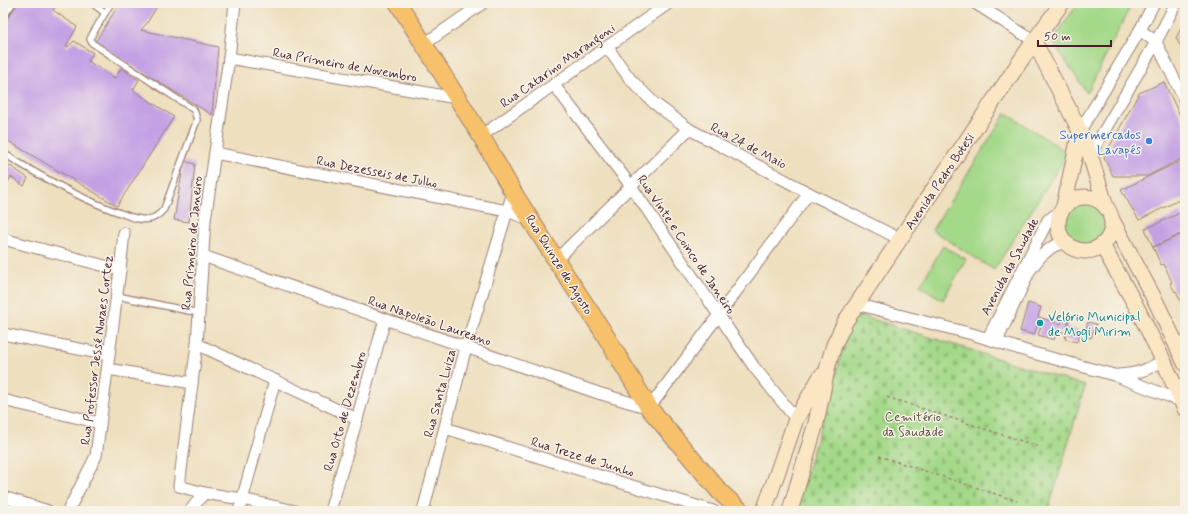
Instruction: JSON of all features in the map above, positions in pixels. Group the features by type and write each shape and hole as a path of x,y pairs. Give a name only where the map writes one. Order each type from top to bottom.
{"main road":[{"name":"Rua Quinze de Agosto","path":"398,3 481,136 513,192 602,330 649,408 720,492 741,511"},
{"name":"Avenida Pedro Botesi","path":"790,511 816,423 828,365 834,345 845,322 1034,41 1062,3"},
{"path":"1034,41 1080,131 1090,155 1109,212 1112,225 1111,233 1102,245 1095,250 1087,251 1070,247 1064,242 1059,234 1058,226 1058,217 1062,208 1080,131"},
{"path":"1062,208 1072,200 1080,197 1090,197 1099,200 1109,212 1156,302 1185,363"},
{"path":"1102,245 1135,304 1163,360 1183,405"},
{"name":"Avenida Pedro Botesi","path":"764,511 796,419 828,365"}],"street":[{"name":"Rua Primeiro de Janeiro","path":"204,493 179,486 197,344 205,220 236,3"},
{"path":"423,45 483,3"},
{"name":"Rua Catarino Marangoni","path":"481,136 669,3"},
{"path":"975,3 1034,41"},
{"path":"1080,131 1140,30 1154,3"},
{"path":"1090,155 1156,42 1176,3"},
{"path":"1140,30 1156,42 1185,101"},
{"name":"Rua 24 de Maio","path":"607,47 630,79 654,103 689,129 809,193 900,239"},
{"name":"Rua Primeiro de Novembro","path":"229,58 456,98"},
{"name":"Rua Vinte e Coinco de Janeiro","path":"554,85 631,186 754,367 796,419"},
{"path":"556,260 689,129"},
{"name":"Rua Dezesseis de Julho","path":"215,153 507,211 532,221"},
{"name":"Rua Santa Luiza","path":"425,510 466,347 513,192"},
{"path":"649,408 809,193"},
{"name":"Avenida da Saudade","path":"992,340 1048,220 1062,208"},
{"name":"Rua Professor Jessé Novaes Cortez","path":"68,511 96,456 124,234"},
{"path":"3,239 120,270"},
{"name":"Avenida da Saudade","path":"992,340 1030,270 1041,256 1052,247 1064,242"},
{"name":"Rua Napoleão Laureano","path":"203,256 598,393 649,408"},
{"path":"856,304 992,340 1114,375 1183,405"},
{"name":"Rua Oito de Dezembro","path":"330,511 385,319"},
{"path":"3,334 109,355"},
{"path":"197,344 357,419"},
{"path":"1114,375 1142,372 1163,360"},
{"path":"108,369 192,383"},
{"path":"239,511 275,380"},
{"path":"3,400 100,423"},
{"name":"Rua Treze de Junho","path":"445,428 709,509"},
{"path":"709,509 720,492"},
{"path":"190,511 204,493 242,499 295,511"},
{"path":"3,497 48,511"}],"lane":[{"path":"3,17 13,3"},
{"path":"92,3 105,13"},
{"path":"3,153 41,177 100,206 140,220 150,220 158,216 164,209 197,120 194,110 92,43 90,39 111,3"},
{"path":"117,296 199,313"}],"path":[{"path":"887,397 1040,447"},
{"path":"879,456 1017,501"}],"green space":[{"path":"1078,3 1132,3 1087,93 1052,41"},
{"path":"1006,113 1068,153 994,270 932,230"},
{"path":"1080,201 1088,201 1100,207 1106,219 1106,227 1100,239 1088,245 1080,245 1068,239 1062,227 1062,219 1068,207"},
{"path":"943,246 966,259 943,300 920,286"},
{"name":"Cemitério da Saudade","path":"859,315 1085,386 1048,511 795,511 837,371 848,328"}],"building":[{"path":"18,3 57,3 53,10 77,27 66,46 68,47 74,41 93,53 88,61 115,78 121,68 139,80 133,90 174,117 117,206 3,138 3,25"},
{"path":"120,3 159,3 141,30 218,47 212,115 95,42"},
{"path":"1185,20 1185,45 1181,47 1176,38"},
{"path":"1185,50 1185,56 1183,57 1182,52"},
{"name":"Supermercados Lavapés","path":"1164,82 1185,126 1185,157 1147,176 1113,176 1104,157 1139,93"},
{"path":"1185,159 1185,197 1139,220 1121,190"},
{"path":"184,161 195,164 189,222 174,220"},
{"path":"9,165 28,178 24,186 11,177 8,182 3,179 3,174"},
{"path":"1180,213 1185,224 1185,232 1153,247 1145,229"},
{"path":"1185,233 1185,310 1176,291 1175,292 1170,283 1172,282 1164,264 1161,265 1153,247"},
{"name":"Velório Municipal de Mogi Mirim","path":"1028,303 1041,307 1038,317 1061,324 1064,314 1070,316 1067,327 1085,333 1088,322 1096,324 1091,338 1080,334 1077,342 1065,339 1066,333 1057,330 1054,340 1038,335 1041,327 1037,326 1034,335 1020,331"}],"place":[{"name":"Supermercados Lavapés","path":"1149,141"},
{"name":"Velório Municipal de Mogi Mirim","path":"1040,323"}]}
